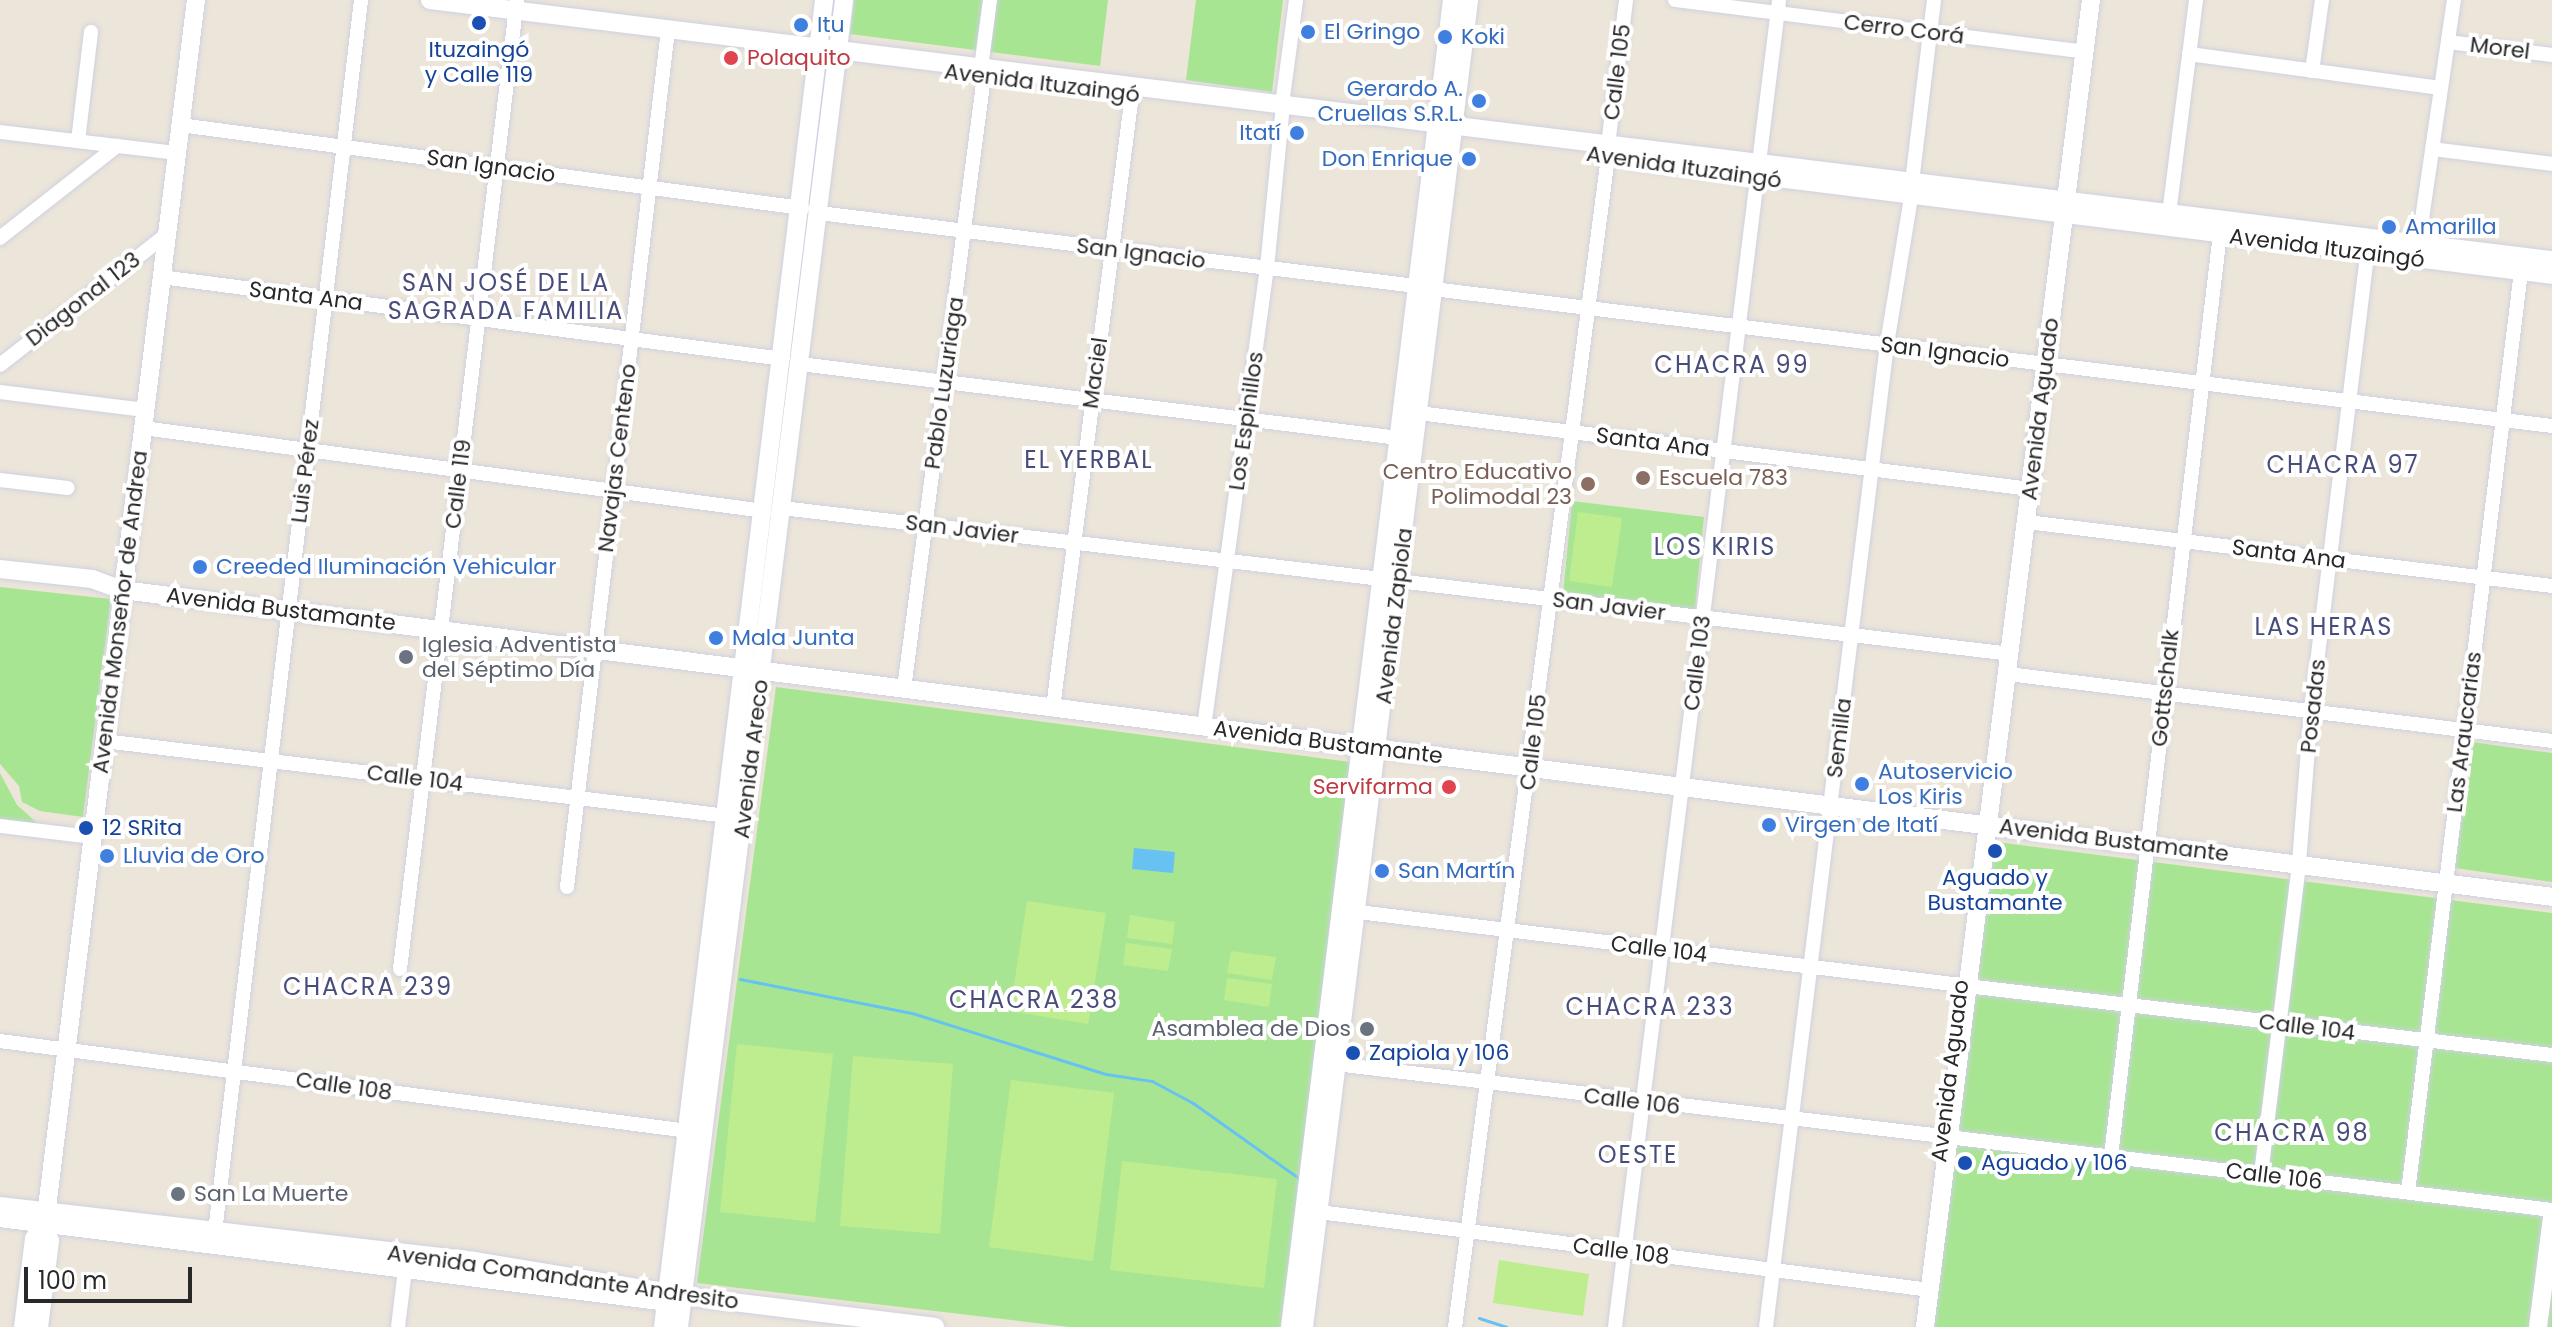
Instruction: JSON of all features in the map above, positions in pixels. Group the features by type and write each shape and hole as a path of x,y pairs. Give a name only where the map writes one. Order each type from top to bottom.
{"main road":[{"name":"Avenida Monseñor de Andrea","path":"39,1327 50,1241 46,1218 104,741 114,589 144,419 196,0"},
{"name":"Avenida Ituzaingó","path":"430,0 516,5 668,30 982,72 2417,252 2552,260"},
{"name":"Avenida Areco","path":"810,210 824,0"},
{"name":"Avenida Areco","path":"663,1327 674,1298 810,210 838,53 844,0"},
{"name":"Avenida Zapiola","path":"1389,580 1398,438 1425,288 1444,130 1452,0"},
{"name":"Avenida Zapiola","path":"1444,130 1469,0"},
{"name":"Avenida Aguado","path":"1918,1327 1985,822 2011,654 2091,0"},
{"name":"Avenida Ituzaingó","path":"2065,208 2169,214 2221,227"},
{"name":"Avenida Ituzaingó","path":"2417,252 2552,275"},
{"name":"Avenida Zapiola","path":"1304,1327 1317,1173 1389,580 1418,413 1425,288"},
{"name":"Avenida Bustamante","path":"0,569 92,579 114,589"},
{"name":"Avenida Bustamante","path":"0,581 90,591 114,589 754,667 904,689 1985,822 2552,897"},
{"name":"Avenida Areco","path":"679,1327 674,1298 688,1131 727,816 754,667"},
{"name":"Avenida Zapiola","path":"1331,1063 1358,912 1369,747"},
{"name":"Avenida Aguado","path":"1925,1327 1945,1136"},
{"name":"Avenida Zapiola","path":"1290,1327 1315,1200"},
{"name":"Avenida Comandante Andresito","path":"0,1206 46,1218 405,1270 935,1327"},
{"name":"Avenida Comandante Andresito","path":"0,1218 46,1218 215,1232 475,1261 674,1298 864,1327"},
{"name":"Avenida Monseñor de Andrea","path":"23,1327 34,1239 46,1218"},
{"path":"2538,1327 2552,1218"}],"street":[{"name":"Luis Pérez","path":"233,1071 361,0"},
{"name":"Pablo Luzuriaga","path":"904,689 965,231 990,0"},
{"name":"Los Espinillos","path":"1204,727 1267,268 1296,0"},
{"name":"Calle 105","path":"1455,1327 1552,600 1626,0"},
{"name":"Cerro Corá","path":"1675,0 1778,6 1930,32 2085,52"},
{"name":"Semilla","path":"1766,1327 1887,344 1911,189 1934,0"},
{"path":"2169,214 2196,0"},
{"path":"2312,71 2322,0"},
{"path":"2417,252 2454,0"},
{"name":"Calle 119","path":"400,969 516,5"},
{"name":"Calle 103","path":"1615,1327 1778,6"},
{"name":"Navajas Centeno","path":"567,887 668,30"},
{"path":"78,141 91,32"},
{"name":"Morel","path":"2448,42 2552,55"},
{"path":"2189,54 2441,88"},
{"name":"Maciel","path":"1053,708 1132,91"},
{"name":"San Ignacio","path":"180,125 965,231 2552,426"},
{"path":"0,132 177,153"},
{"path":"0,238 117,146"},
{"path":"2432,149 2552,164"},
{"name":"Gottschalk","path":"2111,1156 2150,845 2163,693 2221,227"},
{"name":"Diagonal 123","path":"0,365 167,234"},
{"name":"Posadas","path":"2261,1174 2299,863 2311,712 2369,246"},
{"name":"Las Araucarias","path":"2408,1192 2521,272"},
{"name":"Santa Ana","path":"161,277 944,382 1398,438"},
{"name":"San Javier","path":"0,392 307,450 614,491 1072,542 2011,654"},
{"name":"Santa Ana","path":"1418,413 2031,489"},
{"path":"0,480 68,488"},
{"name":"Santa Ana","path":"2027,522 2552,586"},
{"path":"2008,674 2552,741"},
{"name":"Calle 104","path":"104,741 727,816"},
{"path":"0,826 92,837"},
{"name":"Calle 104","path":"1358,912 2552,1055"},
{"name":"Calle 108","path":"0,1041 688,1131"},
{"name":"Calle 106","path":"1331,1063 1791,1121 1945,1136 2552,1210"},
{"path":"215,1232 233,1071"},
{"name":"Calle 108","path":"1315,1200 1469,1231 1923,1289"},
{"path":"398,1327 405,1270"}],"green space":[{"path":"854,0 1108,0 1100,66 850,34"},
{"path":"1196,0 1283,0 1272,92 1186,80"},
{"path":"1572,501 1704,517 1695,610 1563,594"},
{"path":"1578,512 1622,518 1612,587 1569,581"},
{"path":"0,587 111,599 83,817 40,811 22,802 19,786 0,764"},
{"path":"776,687 1350,762 1284,1327 1070,1327 697,1283"},
{"path":"2472,742 2552,753 2552,882 2455,868"},
{"path":"0,773 17,805 45,830 0,824"},
{"path":"1988,841 2552,913 2552,1327 1928,1327"},
{"path":"1027,901 1106,913 1088,1024 1010,1011"},
{"path":"1130,915 1175,922 1172,944 1127,938"},
{"path":"1126,943 1172,949 1168,971 1123,965"},
{"path":"1231,951 1276,957 1272,980 1227,973"},
{"path":"1227,978 1272,984 1269,1007 1224,1000"},
{"path":"737,1044 833,1054 815,1222 720,1212"},
{"path":"853,1056 953,1064 940,1234 840,1226"},
{"path":"1011,1080 1114,1093 1093,1261 989,1247"},
{"path":"1122,1161 1277,1179 1264,1288 1110,1270"},
{"path":"1499,1260 1589,1274 1583,1316 1493,1303"}],"water":[{"path":"1134,848 1175,852 1173,873 1132,869"}],"waterway":[{"path":"740,979 912,1013 1106,1074 1152,1081 1193,1103 1300,1179"},
{"path":"1479,1318 1507,1327"}],"place":[{"name":"Ituzaingó y Calle 119","path":"479,23"},
{"name":"Itu","path":"801,25"},
{"name":"El Gringo","path":"1308,32"},
{"name":"Koki","path":"1445,37"},
{"name":"Polaquito","path":"731,58"},
{"name":"Gerardo A. Cruellas S.R.L.","path":"1479,101"},
{"name":"Itatí","path":"1297,133"},
{"name":"Don Enrique","path":"1469,159"},
{"name":"Amarilla","path":"2389,227"},
{"name":"Escuela 783","path":"1643,478"},
{"name":"Centro Educativo Polimodal 23","path":"1588,484"},
{"name":"Creeded Iluminación Vehicular","path":"200,567"},
{"name":"Mala Junta","path":"716,638"},
{"name":"Iglesia Adventista del Séptimo Día","path":"406,657"},
{"name":"Autoservicio Los Kiris","path":"1862,784"},
{"name":"Servifarma","path":"1449,787"},
{"name":"Virgen de Itatí","path":"1769,825"},
{"name":"12 SRita","path":"86,828"},
{"name":"Aguado y Bustamante","path":"1995,851"},
{"name":"Lluvia de Oro","path":"107,856"},
{"name":"San Martín","path":"1382,871"},
{"name":"Asamblea de Dios","path":"1367,1029"},
{"name":"Zapiola y 106","path":"1353,1053"},
{"name":"Aguado y 106","path":"1965,1163"},
{"name":"San La Muerte","path":"178,1194"}],"district":[{"name":"SAN JOSÉ DE LA SAGRADA FAMILIA","path":"506,297"},
{"name":"CHACRA 99","path":"1732,365"},
{"name":"EL YERBAL","path":"1089,460"},
{"name":"CHACRA 97","path":"2343,465"},
{"name":"LOS KIRIS","path":"1715,547"},
{"name":"LAS HERAS","path":"2324,627"},
{"name":"CHACRA 239","path":"368,987"},
{"name":"CHACRA 238","path":"1034,1000"},
{"name":"CHACRA 233","path":"1650,1007"},
{"name":"CHACRA 98","path":"2292,1133"},
{"name":"OESTE","path":"1638,1155"}]}
